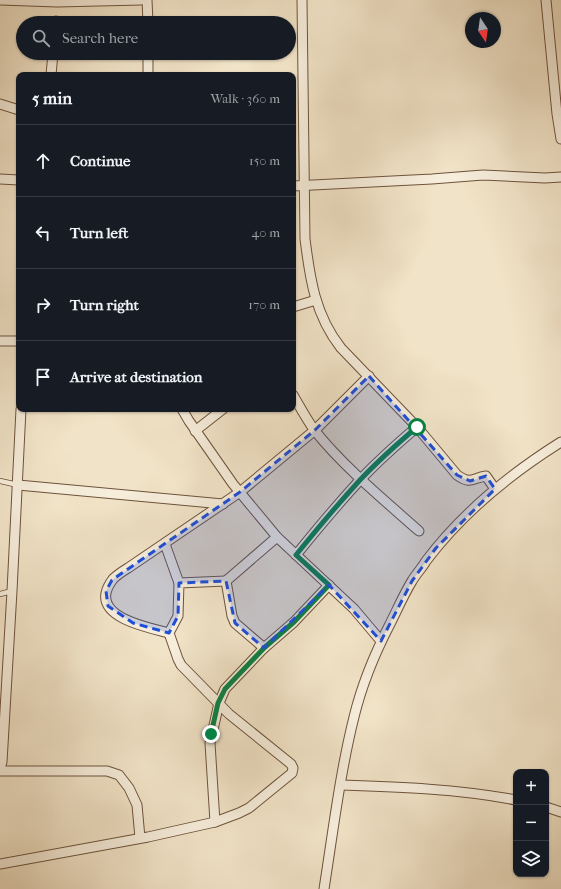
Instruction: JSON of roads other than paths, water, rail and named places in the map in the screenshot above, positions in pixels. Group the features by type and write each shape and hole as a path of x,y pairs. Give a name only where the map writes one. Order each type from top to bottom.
{"street":[{"path":"1,0 141,0"},
{"path":"147,0 148,16"},
{"path":"302,0 305,239 309,270 316,300 324,323 341,348 417,427 457,475 470,482 486,476 495,489"},
{"path":"546,0 557,114 561,138"},
{"path":"51,72 52,60"},
{"path":"148,60 148,72"},
{"path":"0,104 16,109"},
{"path":"296,186 482,175 545,178 561,177"},
{"path":"0,179 16,180"},
{"path":"296,306 316,300"},
{"path":"0,340 16,341"},
{"path":"169,633 133,623 118,615 108,606 106,591 112,580 240,492 315,430 369,376"},
{"path":"296,400 315,430 361,479 419,530"},
{"path":"21,412 12,591 2,762 0,770 107,771 119,775 129,788 137,805 140,838"},
{"path":"184,412 195,431 240,492 276,536 354,609 381,642"},
{"path":"195,431 220,412"},
{"path":"296,555 361,479 387,453 417,427"},
{"path":"324,889 354,716 365,681 381,642 412,580 432,554 461,521 495,489 535,458 561,442"},
{"path":"18,485 223,504"},
{"path":"179,583 226,581 276,536"},
{"path":"0,864 140,838 215,822 249,808 292,773 293,771 291,764 229,714 179,662 169,633 178,616 179,583 165,544"},
{"path":"226,581 232,616 235,623 264,648"},
{"path":"215,822 210,743 218,703 225,689 264,648 294,622 329,585"},
{"path":"341,785 439,790 497,796 513,799"},
{"path":"549,808 561,812"}],"lane":[{"path":"0,481 18,485"},
{"path":"0,594 12,591"}]}
